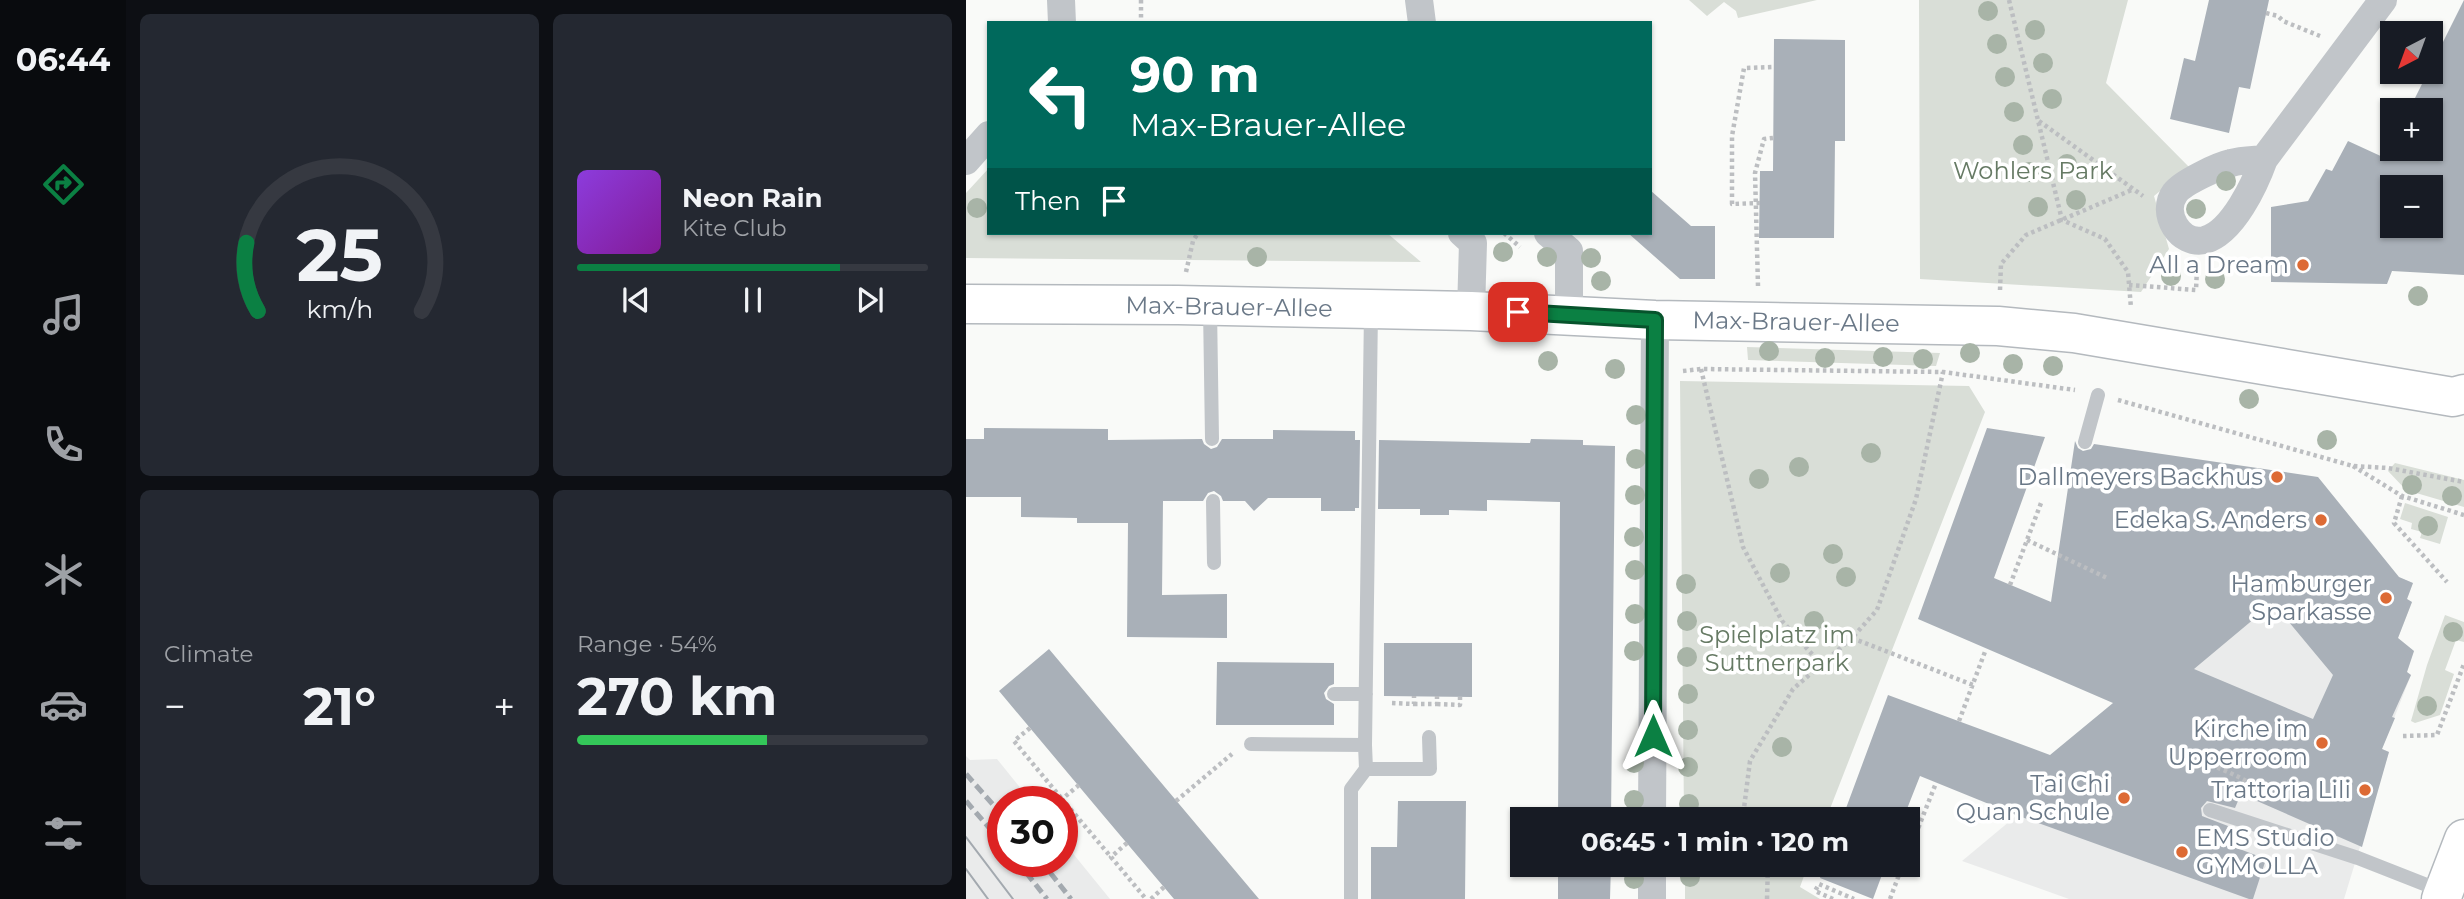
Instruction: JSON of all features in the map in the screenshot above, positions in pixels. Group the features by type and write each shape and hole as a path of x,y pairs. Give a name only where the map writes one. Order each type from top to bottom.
{"main road":[{"name":"Max-Brauer-Allee","path":"966,304 1471,311 1655,320 1998,326 2074,333 2460,399"},
{"path":"2442,895 2464,839"}],"street":[{"path":"1060,0 1062,21"},
{"path":"1419,0 1422,21"},
{"path":"2264,159 2231,163 2181,186 2171,201 2170,216 2179,231 2199,240 2207,239 2222,230 2254,188 2264,159 2382,0"},
{"path":"966,161 987,137"},
{"path":"1464,235 1473,243 1471,311"},
{"path":"1550,235 1569,251 1569,314"},
{"path":"1652,807 1655,320"},
{"path":"1652,877 1652,899"}],"lane":[{"path":"1210,306 1212,439"},
{"path":"1351,899 1351,789 1366,769 1371,309"},
{"path":"2085,442 2098,395"},
{"path":"1213,501 1214,563"},
{"path":"1334,694 1366,694"},
{"path":"1366,769 1430,769 1429,737"},
{"path":"1251,744 1365,745"},
{"path":"2210,810 2358,858 2442,895"}],"path":[{"path":"1141,0 1141,21"},
{"path":"2009,0 2062,220"},
{"path":"2266,13 2278,16 2283,22"},
{"path":"1758,203 1732,204 1732,136 1744,68 1773,67"},
{"path":"2039,121 2170,216"},
{"path":"1759,322 1758,203 1755,173 1765,139 1773,138"},
{"path":"1998,326 2001,264 2026,236 2133,190"},
{"path":"2062,220 2105,239 2128,272 2134,345"},
{"path":"1506,235 1521,248"},
{"path":"2129,285 2196,290 2199,240"},
{"path":"1654,375 1701,369 1943,372 2098,395 2353,466 2388,468 2464,482"},
{"path":"1701,369 1743,547 1782,621 1821,664"},
{"path":"1744,807 1750,761 1793,689 1852,638 1877,610 1911,512 1943,372"},
{"path":"2353,466 2402,496 2464,515"},
{"path":"2402,496 2394,523 2447,582"},
{"path":"2010,585 2040,503"},
{"path":"2027,540 2107,578"},
{"path":"1852,638 1973,685"},
{"path":"1959,721 1986,649"},
{"path":"2403,736 2437,735 2464,664"},
{"path":"1414,696 1414,704"},
{"path":"1437,696 1437,704"},
{"path":"1392,703 1460,705 1460,697"},
{"path":"1030,728 1014,741 1051,786"},
{"path":"1176,801 1238,749 1251,744"},
{"path":"2184,757 2198,760 2261,788 2270,799"},
{"path":"1920,824 1936,783"},
{"path":"1078,818 1148,899 1164,887"},
{"path":"1111,857 1127,843"},
{"path":"1767,899 1768,877"},
{"path":"1889,899 1898,877"},
{"path":"1833,899 1815,891 1818,884 1854,899"}],"shaded area":[{"path":"2361,529 2398,577 2413,583 2407,599 2412,602 2398,638 2414,651 2407,672 2411,675 2382,749 2389,752 2344,899 2069,899 1962,861"},
{"path":"966,756 970,760 997,759 1019,786 987,786 987,877 1078,877 1078,860 1110,899 966,899"}],"green space":[{"path":"1689,0 1817,0 1738,18 1736,11 1724,2 1707,16"},
{"name":"Wohlers Park","path":"1919,0 2128,0 2106,83 2189,167 2154,196 2169,249 2141,292 1920,279"},
{"path":"987,170 987,235 1389,235 1421,262 966,258 966,193"},
{"path":"1747,347 1940,353 1936,366 1748,360"},
{"name":"Spielplatz im Suttnerpark","path":"1680,381 1969,386 1985,412 1831,807 1684,807"},
{"path":"2395,463 2464,480 2464,507 2406,490 2388,471"},
{"path":"2405,503 2448,517 2440,544 2420,538 2422,532 2411,529 2412,523 2400,519"},
{"path":"2445,615 2464,622 2464,642 2456,640 2445,670 2454,674 2440,715 2415,723 2411,721"},
{"path":"1685,877 1804,877 1800,887 1820,899 1685,899"}],"building":[{"path":"2209,0 2269,0 2250,89 2239,87 2229,133 2170,119 2184,58 2195,61"},
{"path":"2464,0 2464,275 2392,271 2387,284 2271,282 2271,207 2308,201 2326,169 2332,171 2348,141 2380,156 2380,161 2443,161 2443,98 2415,98 2422,84 2443,84 2443,42"},
{"path":"1774,39 1845,40 1845,141 1835,141 1834,238 1759,238 1760,171 1773,171"},
{"path":"1652,192 1691,226 1715,226 1715,279 1680,279 1630,235 1652,235"},
{"path":"984,428 1108,429 1108,440 1202,439 1211,449 1217,447 1222,439 1273,439 1273,430 1355,431 1355,440 1360,440 1359,508 1355,508 1355,511 1321,511 1321,498 1268,498 1254,511 1245,501 1223,501 1214,491 1208,493 1203,501 1163,501 1162,595 1227,594 1227,638 1127,637 1128,523 1077,523 1077,518 1021,517 1021,497 966,497 966,439 984,439"},
{"path":"1987,428 2045,437 1994,578 2051,602 2075,441 2083,451 2091,449 2094,444 2318,477 2399,577 2413,583 2407,599 2412,602 2398,638 2414,651 2407,672 2411,675 2392,717 2395,718 2382,749 2389,752 2362,847 2241,794 2235,808 2207,801 2201,808 2202,816 2228,826 2221,842 2266,859 2253,899 2016,815 1920,776 1908,807 1846,807 1888,695 2050,755 2113,703 1918,619","holes":["2273,603 2333,675 2313,719 2194,669"]},
{"path":"1531,439 1583,440 1583,445 1615,446 1611,807 1558,807 1560,502 1487,500 1487,511 1449,510 1449,515 1420,515 1420,509 1378,509 1379,440 1530,443"},
{"path":"1384,643 1472,643 1472,697 1384,696"},
{"path":"1049,649 1259,899 1174,899 1103,815 999,691"},
{"path":"1217,662 1334,663 1334,684 1324,693 1326,699 1334,704 1334,725 1216,725"},
{"path":"1398,801 1466,801 1465,899 1371,899 1371,847 1397,847"},
{"path":"1558,877 1611,877 1610,899 1558,899"},
{"path":"1820,877 1881,877 1873,899"}],"tram line":[{"path":"966,837 1013,899"},
{"path":"966,869 988,899"}],"railway":[{"path":"966,774 987,798"},
{"path":"966,801 987,825"},
{"path":"1030,877 1047,899"},
{"path":"1054,877 1071,899"}],"place":[{"name":"All a Dream","path":"2303,265"},
{"name":"Dallmeyers Backhus","path":"2277,477"},
{"name":"Edeka S. Anders","path":"2321,520"},
{"name":"Hamburger Sparkasse","path":"2386,598"},
{"name":"Kirche im Upperroom","path":"2322,743"},
{"name":"Trattoria Lili","path":"2365,790"},
{"name":"Tai Chi Quan Schule","path":"2124,798"},
{"name":"EMS Studio GYMOLLA","path":"2182,852"}],"route":[{"path":"1518,312 1655,320 1653,736"}]}
